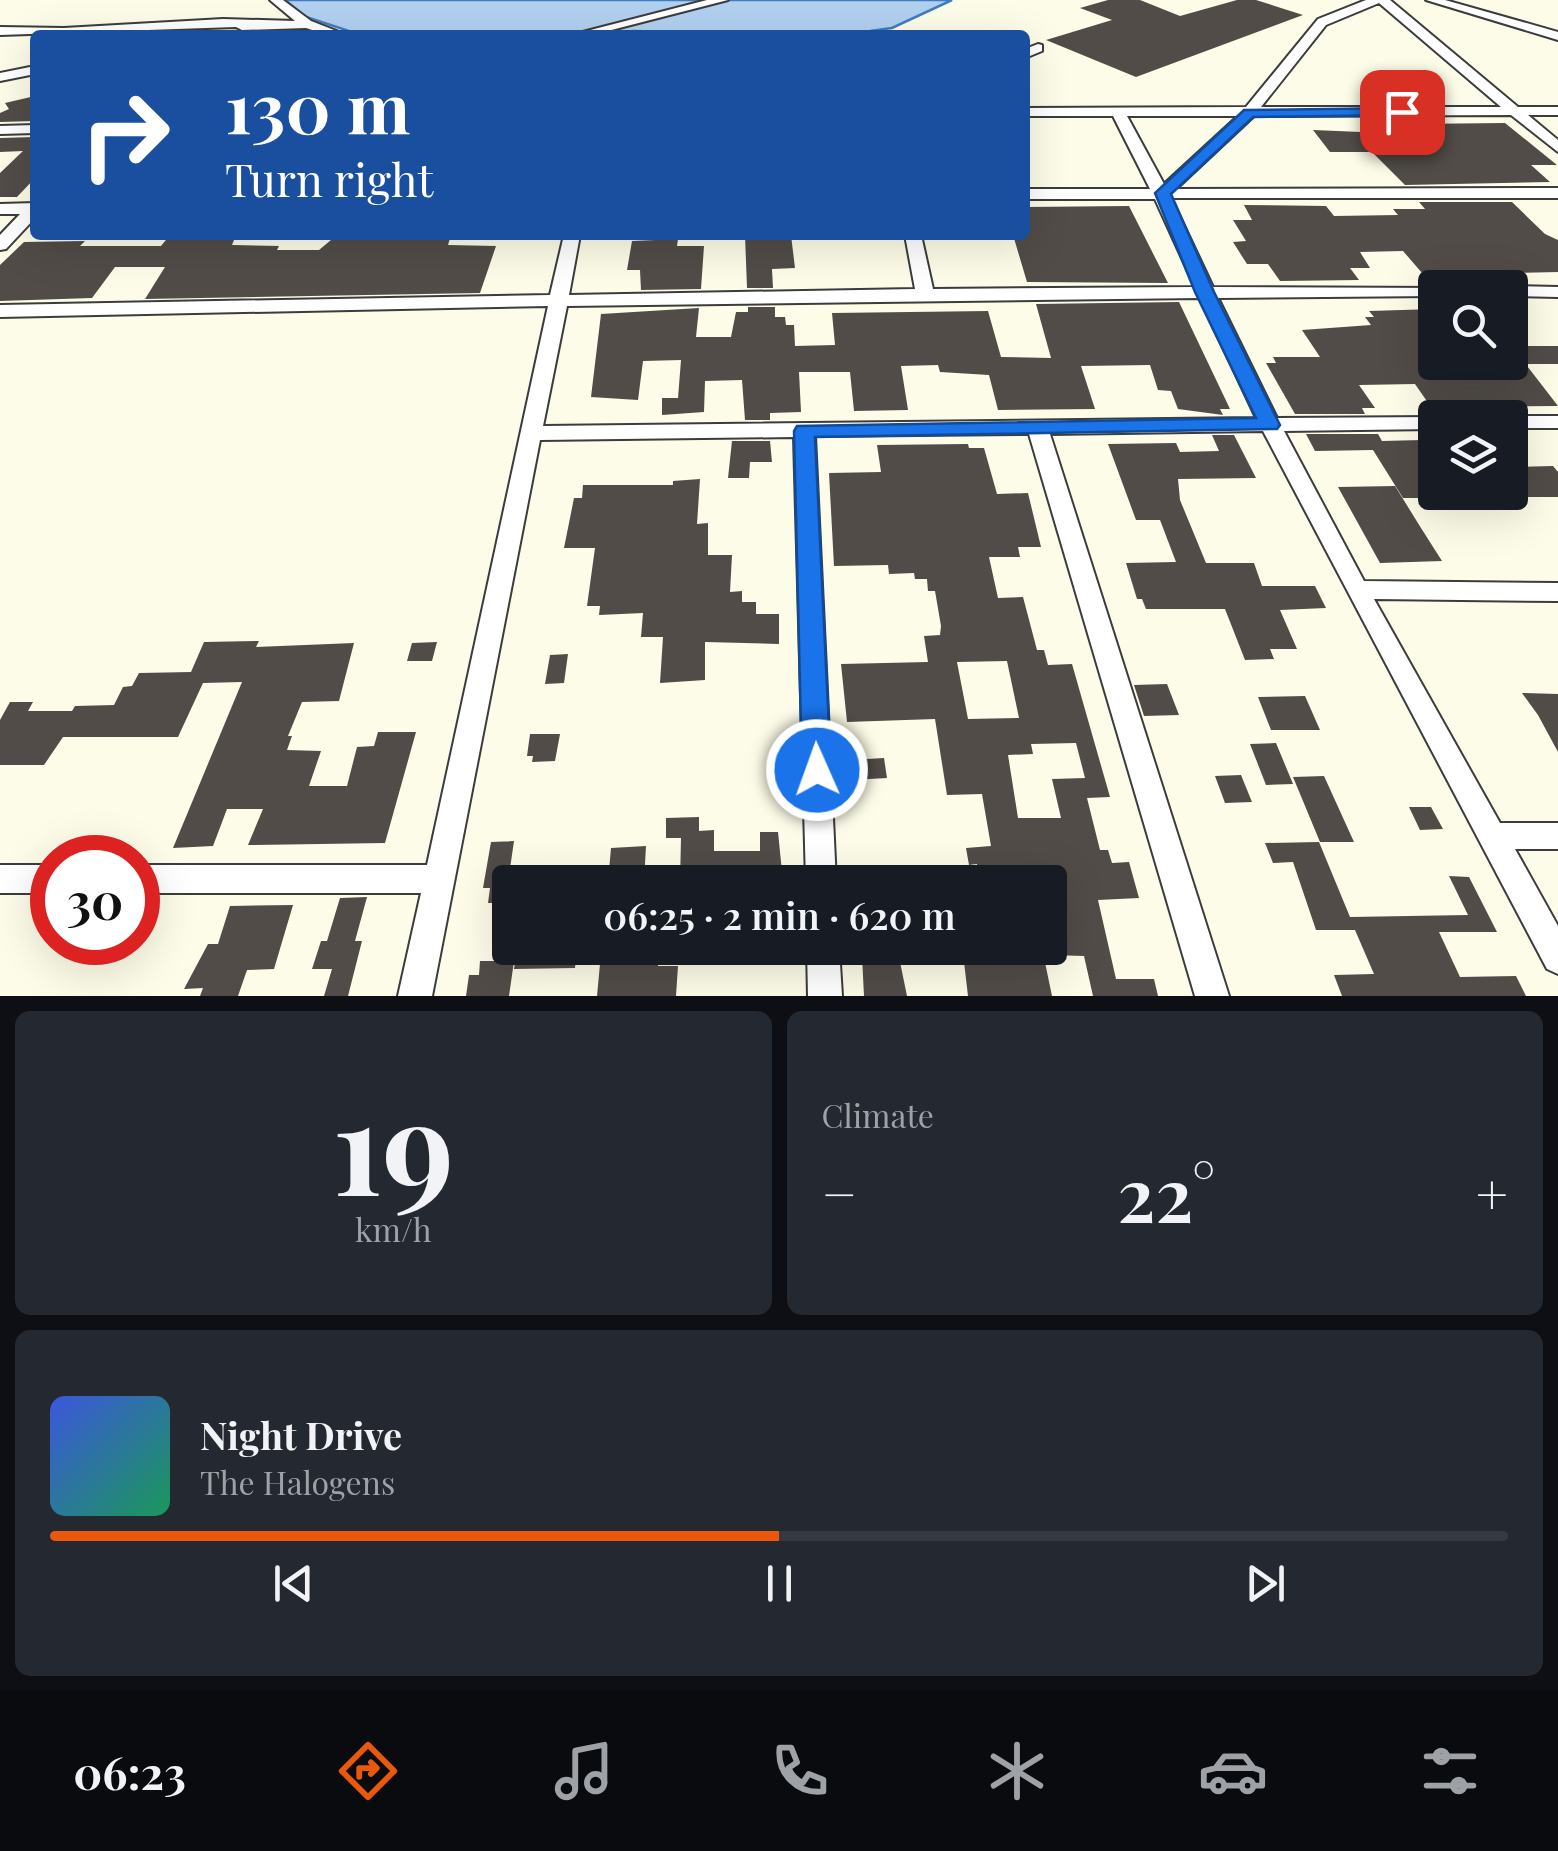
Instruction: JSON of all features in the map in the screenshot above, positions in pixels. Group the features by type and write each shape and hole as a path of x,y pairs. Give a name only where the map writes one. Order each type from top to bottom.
{"street":[{"path":"276,0 307,24"},
{"path":"597,30 722,0"},
{"path":"1163,193 1249,113 1322,22 1379,0 1558,148"},
{"path":"1432,0 1558,36"},
{"path":"107,30 200,22 307,24 326,30"},
{"path":"222,30 255,23"},
{"path":"0,31 30,31"},
{"path":"0,78 30,71"},
{"path":"1030,112 1558,112"},
{"path":"1118,112 1163,193 1204,292 1270,425 1558,958"},
{"path":"0,130 30,129"},
{"path":"1030,194 1558,192"},
{"path":"0,210 30,209"},
{"path":"0,246 30,213"},
{"path":"415,996 571,240"},
{"path":"914,240 925,294"},
{"path":"0,311 925,294 1418,292"},
{"path":"1528,292 1558,292"},
{"path":"1531,292 1558,313"},
{"path":"1528,422 1558,422"},
{"path":"531,433 1418,423"},
{"path":"1037,427 1212,996"},
{"path":"804,431 820,865"},
{"path":"1359,590 1558,592"},
{"path":"1492,836 1558,836"},
{"path":"0,879 30,879"},
{"path":"160,879 441,879"},
{"path":"824,965 825,996"}],"water":[{"path":"285,0 952,0 892,28 877,30 346,30 303,16"}],"building":[{"path":"1108,0 1140,0 1180,16 1237,0 1256,0 1303,15 1136,77 1046,40 1112,20 1080,8"},
{"path":"30,97 30,121 0,122 0,113 9,109 5,103"},
{"path":"1505,123 1557,165 1531,165 1550,182 1405,185 1372,152 1330,152 1313,130 1409,134 1405,130 1418,130 1412,124"},
{"path":"30,137 30,183 17,197 0,197 0,173 23,151 0,152 0,138"},
{"path":"1419,202 1512,202 1545,234 1558,240 1558,272 1419,270 1403,251 1360,252 1370,268 1350,268 1359,280 1280,281 1268,264 1247,264 1233,242 1246,241 1233,220 1252,220 1244,205 1326,206 1334,216 1398,215 1393,209 1425,209"},
{"path":"1129,206 1168,283 1027,282 1014,240 1030,240 1030,207"},
{"path":"166,240 234,240 232,245 319,250 331,240 450,240 448,245 496,246 480,293 145,299 165,267 115,267 92,298 0,301 0,265 24,242 161,246"},
{"path":"678,240 677,246 704,246 701,289 641,290 640,270 627,270 632,241"},
{"path":"745,240 792,240 795,268 772,269 773,288 747,288"},
{"path":"1179,302 1230,409 1220,409 1223,415 1178,409 1171,391 1158,390 1150,365 1081,366 1095,409 998,410 989,375 940,372 938,365 901,366 908,410 854,411 850,372 799,372 801,412 770,413 770,420 745,420 742,380 705,381 704,412 662,415 662,398 678,398 681,360 643,361 638,400 591,397 601,314 699,308 696,337 731,337 736,312 748,312 748,307 775,307 775,317 785,317 786,325 794,325 795,346 835,345 832,313 988,311 1001,357 1051,358 1036,304"},
{"path":"1418,310 1418,380 1528,380 1528,367 1558,406 1528,406 1528,400 1426,400 1415,384 1359,385 1375,408 1362,408 1365,414 1295,414 1266,363 1276,363 1273,357 1320,357 1302,330 1371,325 1365,317 1374,317 1369,311"},
{"path":"1528,346 1558,346 1558,364 1528,364"},
{"path":"1306,434 1378,434 1382,441 1418,440 1418,498 1403,498 1373,450 1315,451"},
{"path":"1212,435 1234,435 1256,478 1178,479 1180,500 1206,563 1254,563 1262,586 1315,586 1326,608 1280,610 1297,649 1270,649 1274,659 1245,660 1225,609 1146,609 1142,599 1137,599 1126,563 1176,562 1160,520 1136,520 1108,444 1176,443 1180,452 1219,451"},
{"path":"732,441 770,441 772,462 750,462 749,478 728,478"},
{"path":"968,444 969,448 984,448 997,494 1028,493 1041,547 1018,547 1020,557 989,557 998,598 1023,597 1037,650 1044,650 1048,665 1072,664 1110,797 1087,798 1100,850 1108,850 1112,863 1129,862 1139,898 1098,900 1116,979 1154,979 1158,996 1093,996 1084,956 1067,956 1067,865 969,865 966,848 991,846 982,794 947,795 935,719 847,722 841,664 928,662 924,636 940,635 935,591 928,591 927,579 915,579 914,573 889,574 888,565 834,566 829,473 881,472 877,445","holes":["1007,661 1019,718 968,719 957,662","1076,743 1085,778 1052,779 1061,818 1018,818 1008,755 1033,754 1031,744"]},
{"path":"1553,466 1558,472 1558,497 1528,497 1528,467"},
{"path":"700,479 697,524 708,523 708,555 732,555 730,592 742,591 742,602 756,602 756,614 779,614 779,644 705,642 705,680 660,683 663,637 641,637 643,613 599,615 600,606 587,606 595,548 564,548 574,498 582,498 583,485 673,485 673,481"},
{"path":"1395,486 1442,561 1380,563 1338,487"},
{"path":"259,641 256,647 354,643 339,701 302,702 288,736 292,736 287,750 321,751 309,786 347,786 357,747 374,746 378,732 416,732 385,843 248,845 263,809 227,809 213,846 173,848 242,682 203,683 178,737 63,737 44,765 0,765 0,720 10,702 33,702 28,711 72,711 75,706 114,705 123,687 132,686 139,673 191,672 204,642"},
{"path":"437,642 432,661 407,661 412,643"},
{"path":"568,654 564,683 545,684 550,655"},
{"path":"1167,684 1179,715 1144,716 1134,685"},
{"path":"1522,693 1558,694 1558,752 1538,715"},
{"path":"1305,696 1320,730 1271,730 1258,697"},
{"path":"530,734 560,734 555,761 532,762 533,756 527,756"},
{"path":"1276,743 1293,784 1266,785 1250,744"},
{"path":"884,758 887,778 851,780 849,760"},
{"path":"1241,775 1252,802 1225,803 1215,776"},
{"path":"1324,776 1354,842 1320,842 1293,777"},
{"path":"1409,807 1431,807 1443,829 1420,830"},
{"path":"699,817 699,831 714,830 714,851 760,851 760,832 778,832 781,865 680,865 681,838 666,838 666,818"},
{"path":"514,841 511,865 492,865 492,903 488,903 490,888 483,888 491,842"},
{"path":"1319,842 1350,917 1468,915 1449,876 1469,877 1497,932 1439,932 1460,977 1516,976 1526,996 1342,996 1334,975 1374,974 1355,930 1316,930 1293,862 1273,863 1265,843"},
{"path":"646,846 645,865 610,865 611,848"},
{"path":"367,897 355,941 362,941 348,996 324,996 332,969 312,969 321,941 327,941 340,898"},
{"path":"293,905 274,969 247,970 238,996 200,996 203,988 184,989 208,944 218,944 230,906"},
{"path":"480,961 513,965 509,996 466,996 469,975 479,975"},
{"path":"515,965 575,965 575,968 514,969"},
{"path":"600,965 678,966 676,996 597,996"},
{"path":"862,965 901,965 907,996 864,996"},
{"path":"964,965 1046,965 1052,996 968,996"}],"route":[{"path":"817,770 804,431 1270,425 1204,292 1163,193 1249,113 1402,112"}]}
